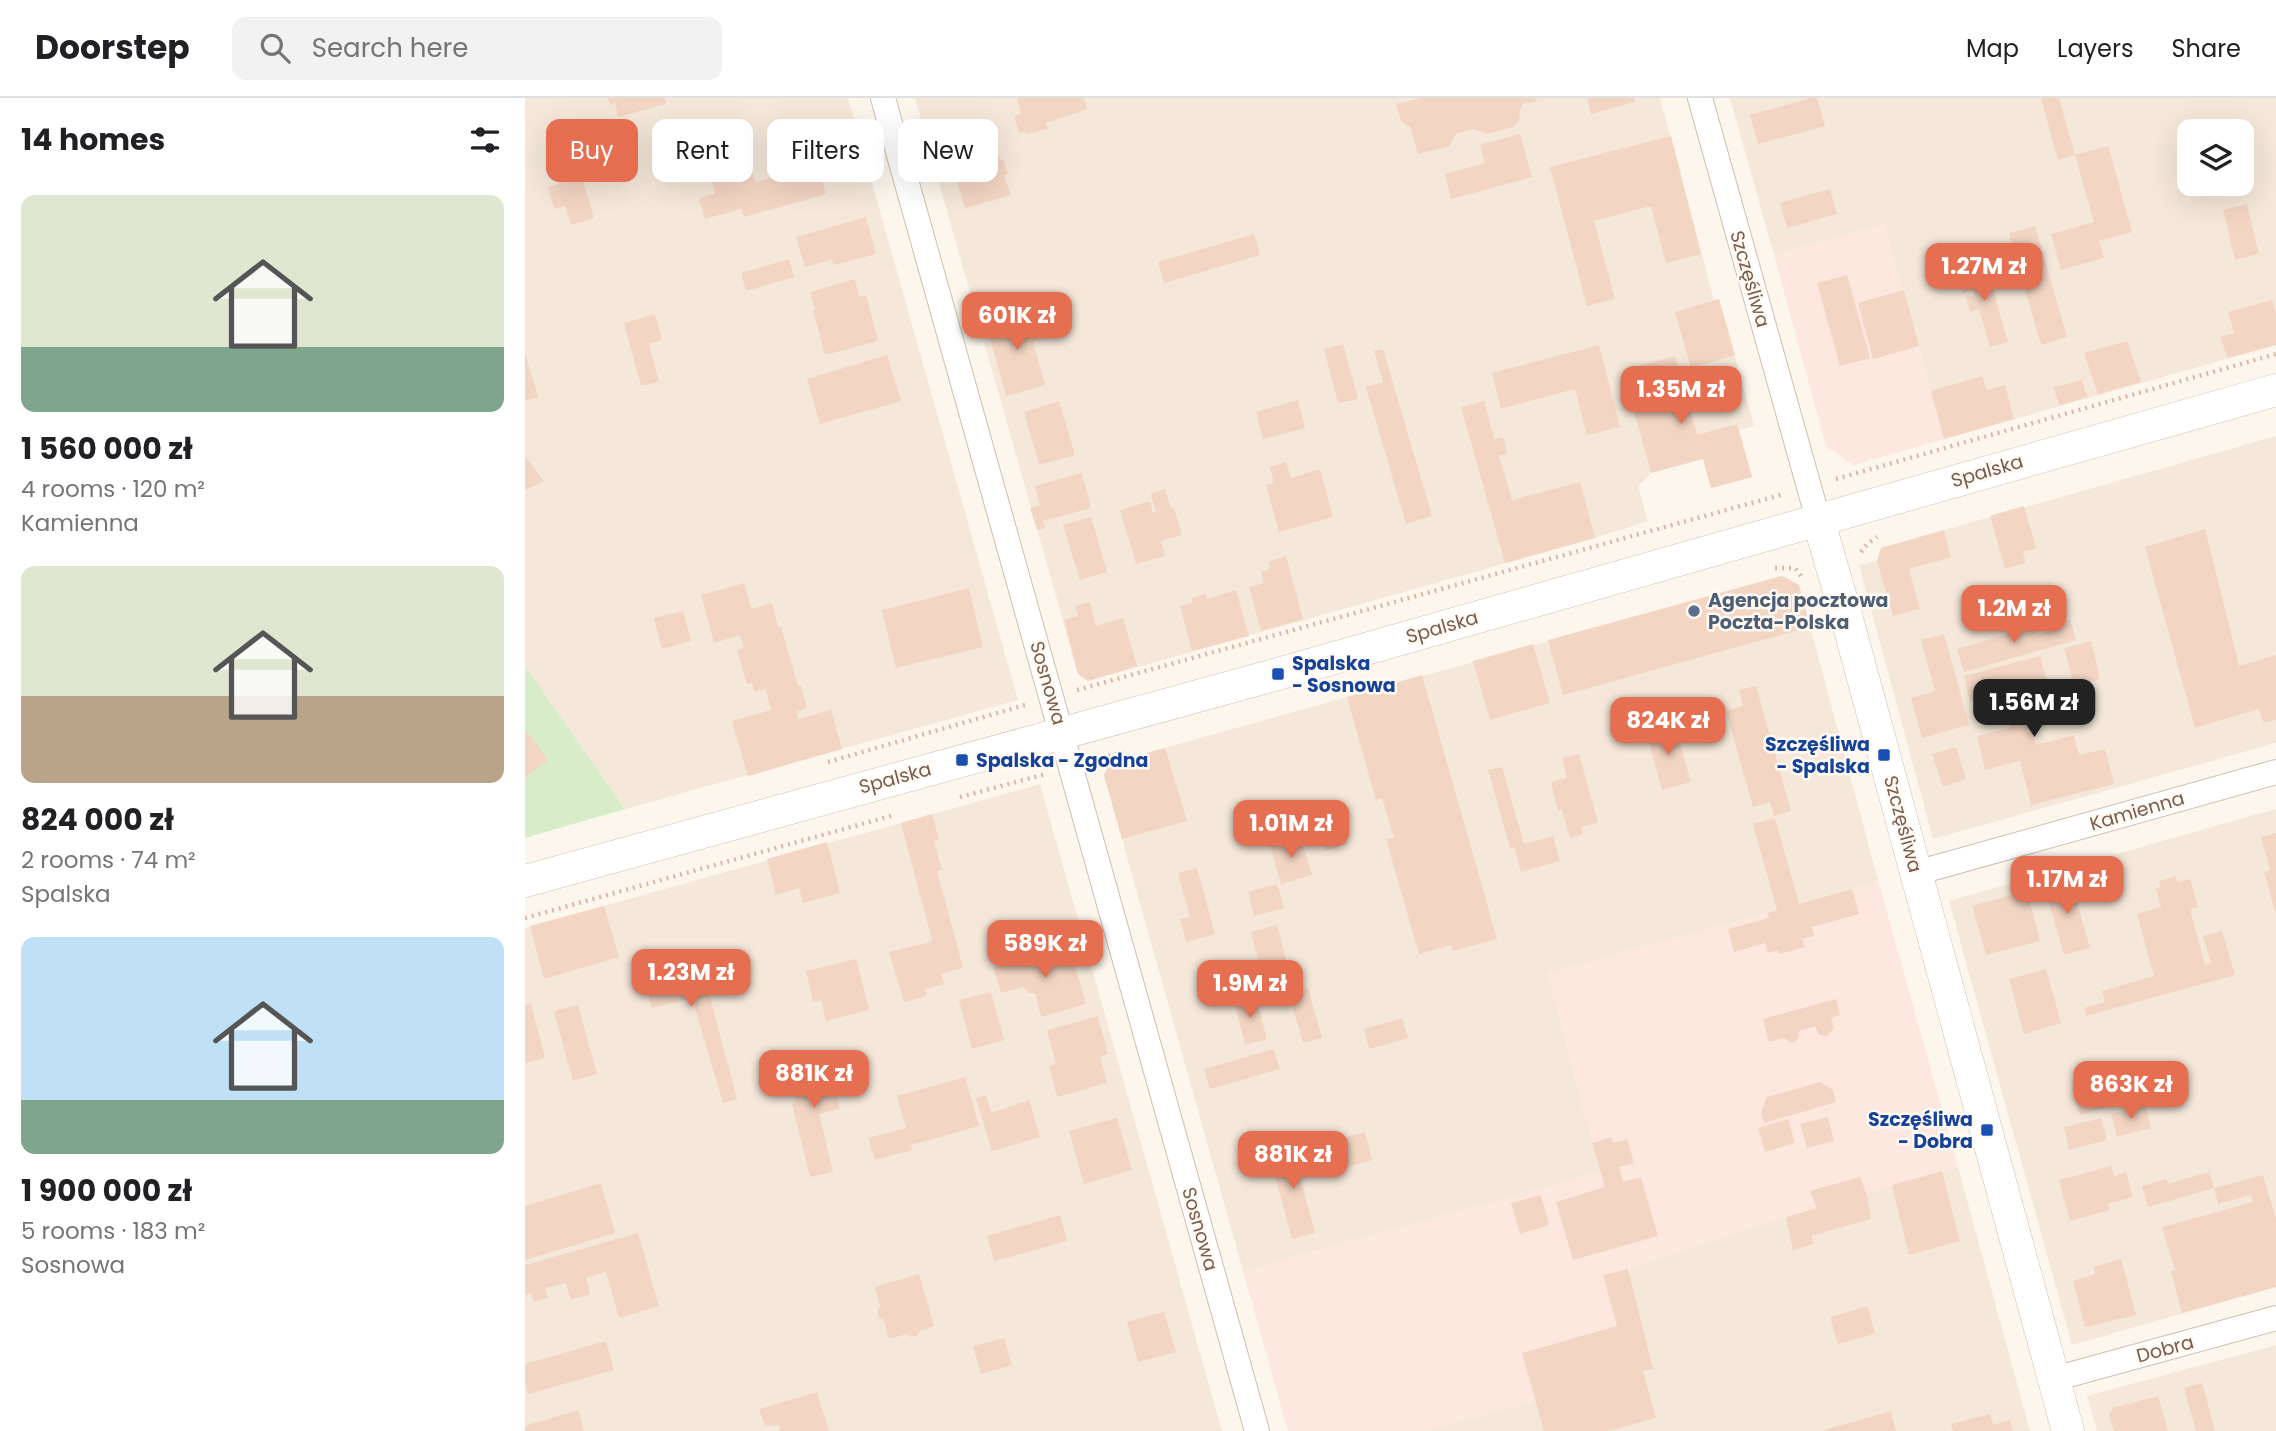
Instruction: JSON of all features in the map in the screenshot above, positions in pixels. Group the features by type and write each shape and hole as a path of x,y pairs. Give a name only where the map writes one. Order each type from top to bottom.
{"street":[{"name":"Sosnowa","path":"883,98 1257,1431"},
{"name":"Szczęśliwa","path":"1700,98 1808,487 1845,608 2068,1431"},
{"name":"Spalska","path":"525,881 1278,674 2276,390"},
{"name":"Kamienna","path":"1916,873 2276,772"},
{"name":"Dobra","path":"2054,1380 2276,1318"}],"path":[{"path":"828,762 2276,354"},
{"path":"1858,561 1867,544 1881,535"},
{"path":"1768,570 1780,566 1795,568 1804,581"},
{"path":"1084,763 1128,751"},
{"path":"957,798 1054,772"},
{"path":"525,918 906,812"}],"shaded area":[{"path":"525,98 848,98 854,119 767,119 767,182 872,182 1018,700 625,809 525,666"},
{"path":"915,98 1660,98 1714,300 1719,299 1754,426 1739,430 1752,477 1711,488 1703,459 1651,473 1638,486 1648,521 1088,681 1078,674 939,182 998,182 998,119 921,119"},
{"path":"1730,98 2276,98 2276,345 1944,439 1884,224 1774,255"},
{"path":"1884,224 1944,439 1853,465 1826,446 1774,255"},
{"path":"2276,436 2276,743 1933,839 1859,565 1877,561 1881,548"},
{"path":"1782,576 1799,585 1878,880 1777,910 1592,1143 1600,1172 1243,1271 1104,775 1110,763"},
{"path":"1040,784 1222,1431 525,1431 525,928"},
{"path":"2276,809 2276,1287 2072,1345 1949,901"},
{"path":"1878,880 1958,1167 1786,1217 1628,1269 1653,1369 1425,1431 1288,1431 1243,1271 1600,1172 1547,973"},
{"path":"1958,1167 2030,1431 1425,1431 1653,1369 1628,1269 1786,1217"},
{"path":"2276,1345 2276,1431 2097,1431 2087,1396"}],"green space":[{"path":"525,666 625,809 525,838"}],"building":[{"path":"608,98 665,98 666,104 618,117 615,103 610,105"},
{"path":"1017,98 1084,98 1087,109 1046,123 1048,129 1019,133 1014,116 1021,114"},
{"path":"1421,98 1536,98 1537,101 1523,104 1519,113 1520,119 1514,127 1487,134 1473,129 1456,134 1450,146 1418,154 1410,127 1401,121 1396,104"},
{"path":"1587,98 1634,98 1635,102 1591,114"},
{"path":"1817,98 1825,126 1758,144 1750,115"},
{"path":"2041,98 2059,98 2075,155 2058,160"},
{"path":"1520,134 1532,177 1451,199 1445,174 1485,163 1480,145"},
{"path":"1671,136 1701,254 1666,263 1651,206 1594,221 1615,299 1587,306 1550,167"},
{"path":"2108,146 2132,232 2099,241 2104,258 2061,270 2051,234 2094,222 2075,155"},
{"path":"998,153 1008,174 1004,175 1011,195 965,208 957,182 998,182"},
{"path":"753,174 755,182 767,179 767,182 822,182 826,194 744,217 741,209 705,219 699,198 715,194 712,182 753,182"},
{"path":"583,182 594,218 571,225 565,206 554,209 548,187"},
{"path":"1830,189 1837,214 1787,228 1780,203"},
{"path":"2247,204 2259,254 2235,260 2223,210"},
{"path":"866,217 876,254 834,265 832,260 805,267 796,237"},
{"path":"2035,226 2067,337 2041,345 2009,233"},
{"path":"1254,234 1260,255 1164,283 1158,262"},
{"path":"789,259 794,277 746,291 741,273"},
{"path":"1986,265 2008,342 1990,347 1979,309 1970,312 1966,297 1975,295 1973,290 1963,293 1958,273"},
{"path":"1847,275 1870,358 1840,366 1817,283"},
{"path":"855,279 859,297 866,295 878,341 825,355 810,292"},
{"path":"1904,290 1919,346 1873,359 1858,303"},
{"path":"1719,299 1735,355 1691,368 1675,312"},
{"path":"2272,300 2276,313 2276,345 2228,358 2220,337 2234,333 2228,312"},
{"path":"1034,310 1042,339 1033,342 1045,385 1006,396 986,324"},
{"path":"655,314 662,340 649,344 659,382 641,386 624,323"},
{"path":"2127,341 2141,382 2098,394 2084,353"},
{"path":"1343,344 1358,399 1338,403 1324,349"},
{"path":"1599,345 1620,427 1587,435 1575,389 1501,409 1492,373"},
{"path":"1383,349 1432,516 1406,524 1366,387 1383,382 1374,351"},
{"path":"525,353 538,397 525,401"},
{"path":"887,355 901,401 820,424 807,379"},
{"path":"1675,356 1697,435 1737,424 1752,477 1711,488 1703,459 1651,473 1623,370"},
{"path":"1982,376 1987,390 2005,385 2014,419 1944,439 1931,391"},
{"path":"2081,380 2088,397 2060,405 2053,388"},
{"path":"1298,400 1305,428 1263,439 1256,412"},
{"path":"1059,401 1075,455 1039,465 1024,412"},
{"path":"1484,401 1494,439 1503,437 1507,453 1499,456 1512,500 1580,482 1595,538 1505,563 1461,407"},
{"path":"525,456 544,481 525,490"},
{"path":"1286,462 1291,478 1320,469 1333,517 1279,532 1266,485 1274,483 1270,467"},
{"path":"1082,473 1091,508 1043,521 1045,528 1037,530 1030,508 1040,505 1035,486"},
{"path":"1165,489 1182,535 1161,541 1165,556 1136,564 1120,510 1150,501 1153,513 1156,512 1151,494"},
{"path":"2024,506 2036,548 2023,552 2026,563 2005,569 1990,516"},
{"path":"1091,517 1107,572 1080,580 1063,525"},
{"path":"2205,529 2239,666 2276,655 2276,720 2264,723 2258,709 2195,728 2145,547"},
{"path":"1944,530 1951,557 1909,569 1920,609 1893,616 1877,561 1881,548"},
{"path":"1286,556 1303,619 1261,631 1249,587 1264,583 1261,572 1270,569 1268,562"},
{"path":"1782,576 1799,585 1810,627 1563,695 1548,640"},
{"path":"744,583 751,609 772,603 807,708 796,712 798,719 831,710 842,749 748,776 732,721 771,710 766,689 755,692 752,683 747,684 737,650 744,648 740,635 714,643 701,595"},
{"path":"969,588 983,647 896,668 882,610"},
{"path":"1236,590 1249,636 1192,651 1180,606 1193,603 1191,598 1206,594 1207,599"},
{"path":"1090,602 1096,626 1123,618 1137,666 1088,681 1078,674 1064,620 1078,616 1075,606"},
{"path":"683,611 691,641 662,649 654,618"},
{"path":"2070,620 2076,640 1964,672 1957,649 2015,632 2014,627 2032,621 2036,635 2058,629 2056,624"},
{"path":"1944,634 1969,725 1922,738 1911,698 1935,691 1921,640"},
{"path":"2091,641 2100,679 2074,686 2064,648"},
{"path":"1533,644 1550,703 1490,720 1473,661"},
{"path":"2040,656 2046,679 2031,683 2036,700 2025,703 2036,745 2074,735 2079,755 2105,749 2114,784 2031,805 2020,761 1985,770 1977,736 2010,728 1999,684 1988,687 1990,697 1970,702 1964,676"},
{"path":"1422,675 1497,939 1453,951 1451,945 1419,954 1386,839 1394,837 1382,798 1376,800 1347,697"},
{"path":"1756,686 1791,811 1774,816 1770,802 1753,807 1726,711 1743,706 1739,690"},
{"path":"1674,723 1691,782 1662,790 1646,732"},
{"path":"527,732 548,760 525,777 525,733"},
{"path":"1956,747 1966,779 1943,787 1932,754"},
{"path":"1165,748 1187,821 1122,839 1104,775 1110,763"},
{"path":"1579,754 1598,822 1581,827 1583,834 1570,838 1562,809 1558,811 1551,782 1567,778 1562,758"},
{"path":"1502,767 1524,844 1553,836 1560,861 1521,872 1514,847 1510,848 1488,770"},
{"path":"1334,799 1347,844 1326,850 1322,836 1312,839 1307,824 1317,821 1313,805"},
{"path":"932,814 939,840 934,841 942,870 937,871 963,968 941,974 944,984 925,989 927,996 904,1002 889,952 932,940 901,823"},
{"path":"1775,818 1799,904 1852,889 1859,914 1812,927 1814,936 1802,939 1805,947 1779,954 1778,950 1768,953 1765,943 1734,952 1728,929 1769,918 1767,913 1777,910 1753,824"},
{"path":"2276,833 2275,911 2264,872 2270,870 2261,837"},
{"path":"1300,836 1312,875 1281,884 1270,845"},
{"path":"827,842 840,893 803,903 799,888 776,895 767,859"},
{"path":"1197,868 1215,934 1186,942 1180,919 1190,917 1178,873"},
{"path":"2176,876 2177,882 2190,879 2198,907 2190,909 2205,965 2211,963 2203,936 2222,931 2235,975 2086,1016 2084,1008 2105,1002 2102,991 2154,976 2137,914 2161,907 2156,888 2160,887 2159,881"},
{"path":"2070,878 2090,948 2064,955 2044,885"},
{"path":"1277,884 1284,908 1254,916 1248,892"},
{"path":"2027,891 2040,941 1986,955 1972,906"},
{"path":"604,906 619,957 544,979 530,926"},
{"path":"1277,925 1291,980 1266,987 1263,976 1247,980 1243,963 1258,959 1251,932"},
{"path":"1069,945 1086,1004 1041,1017 1035,993 1029,993 1023,987 1001,993 993,967"},
{"path":"683,956 685,964 700,960 737,1099 723,1103 692,998 652,1008 641,967"},
{"path":"856,959 869,1010 826,1021 821,1000 813,1002 806,971"},
{"path":"2046,969 2061,1023 2024,1034 2009,979"},
{"path":"1308,988 1322,1038 1303,1043 1289,994"},
{"path":"991,992 1004,1040 972,1049 959,1000"},
{"path":"1255,995 1267,1039 1245,1045 1234,1001"},
{"path":"1836,999 1840,1015 1831,1018 1834,1027 1828,1036 1819,1035 1815,1026 1799,1031 1795,1042 1784,1038 1769,1042 1763,1019"},
{"path":"531,1004 545,1058 525,1063 525,1005"},
{"path":"578,1005 597,1074 573,1081 554,1011"},
{"path":"1098,1016 1108,1054 1100,1057 1107,1083 1057,1097 1049,1066 1056,1064 1047,1030"},
{"path":"1402,1018 1408,1038 1369,1049 1364,1029"},
{"path":"1274,1049 1280,1069 1210,1089 1204,1069"},
{"path":"827,1056 840,1109 819,1114 833,1172 810,1177 792,1104 796,1103 787,1066"},
{"path":"2102,1069 2105,1079 2127,1073 2134,1100 2080,1115 2072,1087 2085,1084 2083,1074"},
{"path":"965,1077 979,1126 911,1145 912,1150 875,1160 868,1138 906,1128 897,1096"},
{"path":"1820,1082 1833,1090 1836,1102 1764,1123 1761,1112 1767,1097"},
{"path":"986,1095 991,1113 1029,1100 1040,1137 992,1151 976,1098"},
{"path":"2145,1105 2151,1128 2117,1137 2111,1114"},
{"path":"1828,1117 1834,1141 1807,1148 1800,1124"},
{"path":"1117,1118 1132,1170 1084,1184 1069,1131"},
{"path":"2101,1118 2107,1140 2069,1150 2064,1127"},
{"path":"1788,1119 1795,1143 1765,1152 1758,1128"},
{"path":"1365,1132 1372,1160 1333,1171 1325,1142"},
{"path":"1612,1137 1613,1143 1627,1139 1634,1163 1619,1167 1623,1182 1641,1177 1658,1236 1573,1260 1556,1202 1605,1187 1592,1143"},
{"path":"1307,1147 1311,1162 1297,1166 1315,1233 1292,1239 1270,1157"},
{"path":"2111,1166 2114,1176 2126,1172 2133,1197 2108,1204 2110,1210 2070,1221 2059,1180"},
{"path":"1942,1171 1960,1241 1909,1255 1892,1185"},
{"path":"2209,1172 2214,1188 2148,1207 2142,1186 2166,1179 2168,1184"},
{"path":"2263,1175 2276,1219 2276,1287 2182,1313 2171,1271 2175,1270 2162,1227 2253,1202 2251,1195 2218,1204 2214,1188"},
{"path":"1860,1177 1867,1195 1871,1219 1811,1236 1814,1244 1793,1250 1786,1217 1817,1208 1810,1191"},
{"path":"601,1183 615,1233 525,1260 525,1206"},
{"path":"1541,1195 1549,1225 1520,1234 1511,1203"},
{"path":"1060,1215 1067,1241 994,1261 987,1236"},
{"path":"638,1233 659,1306 619,1318 606,1272 586,1278 590,1294 571,1300 566,1283 545,1288 548,1298 534,1302 531,1293 525,1295 525,1265"},
{"path":"2121,1259 2136,1315 2085,1327 2073,1281 2095,1274 2094,1267"},
{"path":"1628,1269 1653,1369 1643,1371 1656,1418 1608,1431 1544,1431 1522,1353 1617,1326 1603,1275"},
{"path":"919,1274 934,1326 920,1331 918,1335 911,1337 907,1334 889,1339 884,1320 879,1318 877,1311 880,1306 875,1287"},
{"path":"1868,1306 1875,1334 1838,1344 1830,1317"},
{"path":"1164,1312 1176,1352 1138,1362 1127,1322"},
{"path":"1004,1338 1012,1365 981,1374 973,1346"},
{"path":"606,1341 614,1370 528,1394 525,1364"},
{"path":"2202,1383 2215,1431 2196,1431 2184,1388"},
{"path":"817,1392 829,1431 780,1431 779,1425 765,1426 759,1409"},
{"path":"2158,1396 2168,1431 2114,1431 2109,1415 2113,1408"},
{"path":"578,1410 584,1431 525,1431 525,1426"},
{"path":"1891,1411 1896,1431 1824,1430"},
{"path":"1990,1414 1993,1425 2010,1420 2013,1431 1953,1431 1951,1424"}],"place":[{"name":"Agencja pocztowa Poczta-Polska","path":"1694,611"},
{"name":"Spalska - Sosnowa","path":"1278,674"},
{"name":"Szczęśliwa - Spalska","path":"1884,755"},
{"name":"Spalska - Zgodna","path":"962,760"},
{"name":"Szczęśliwa - Dobra","path":"1987,1130"}]}
